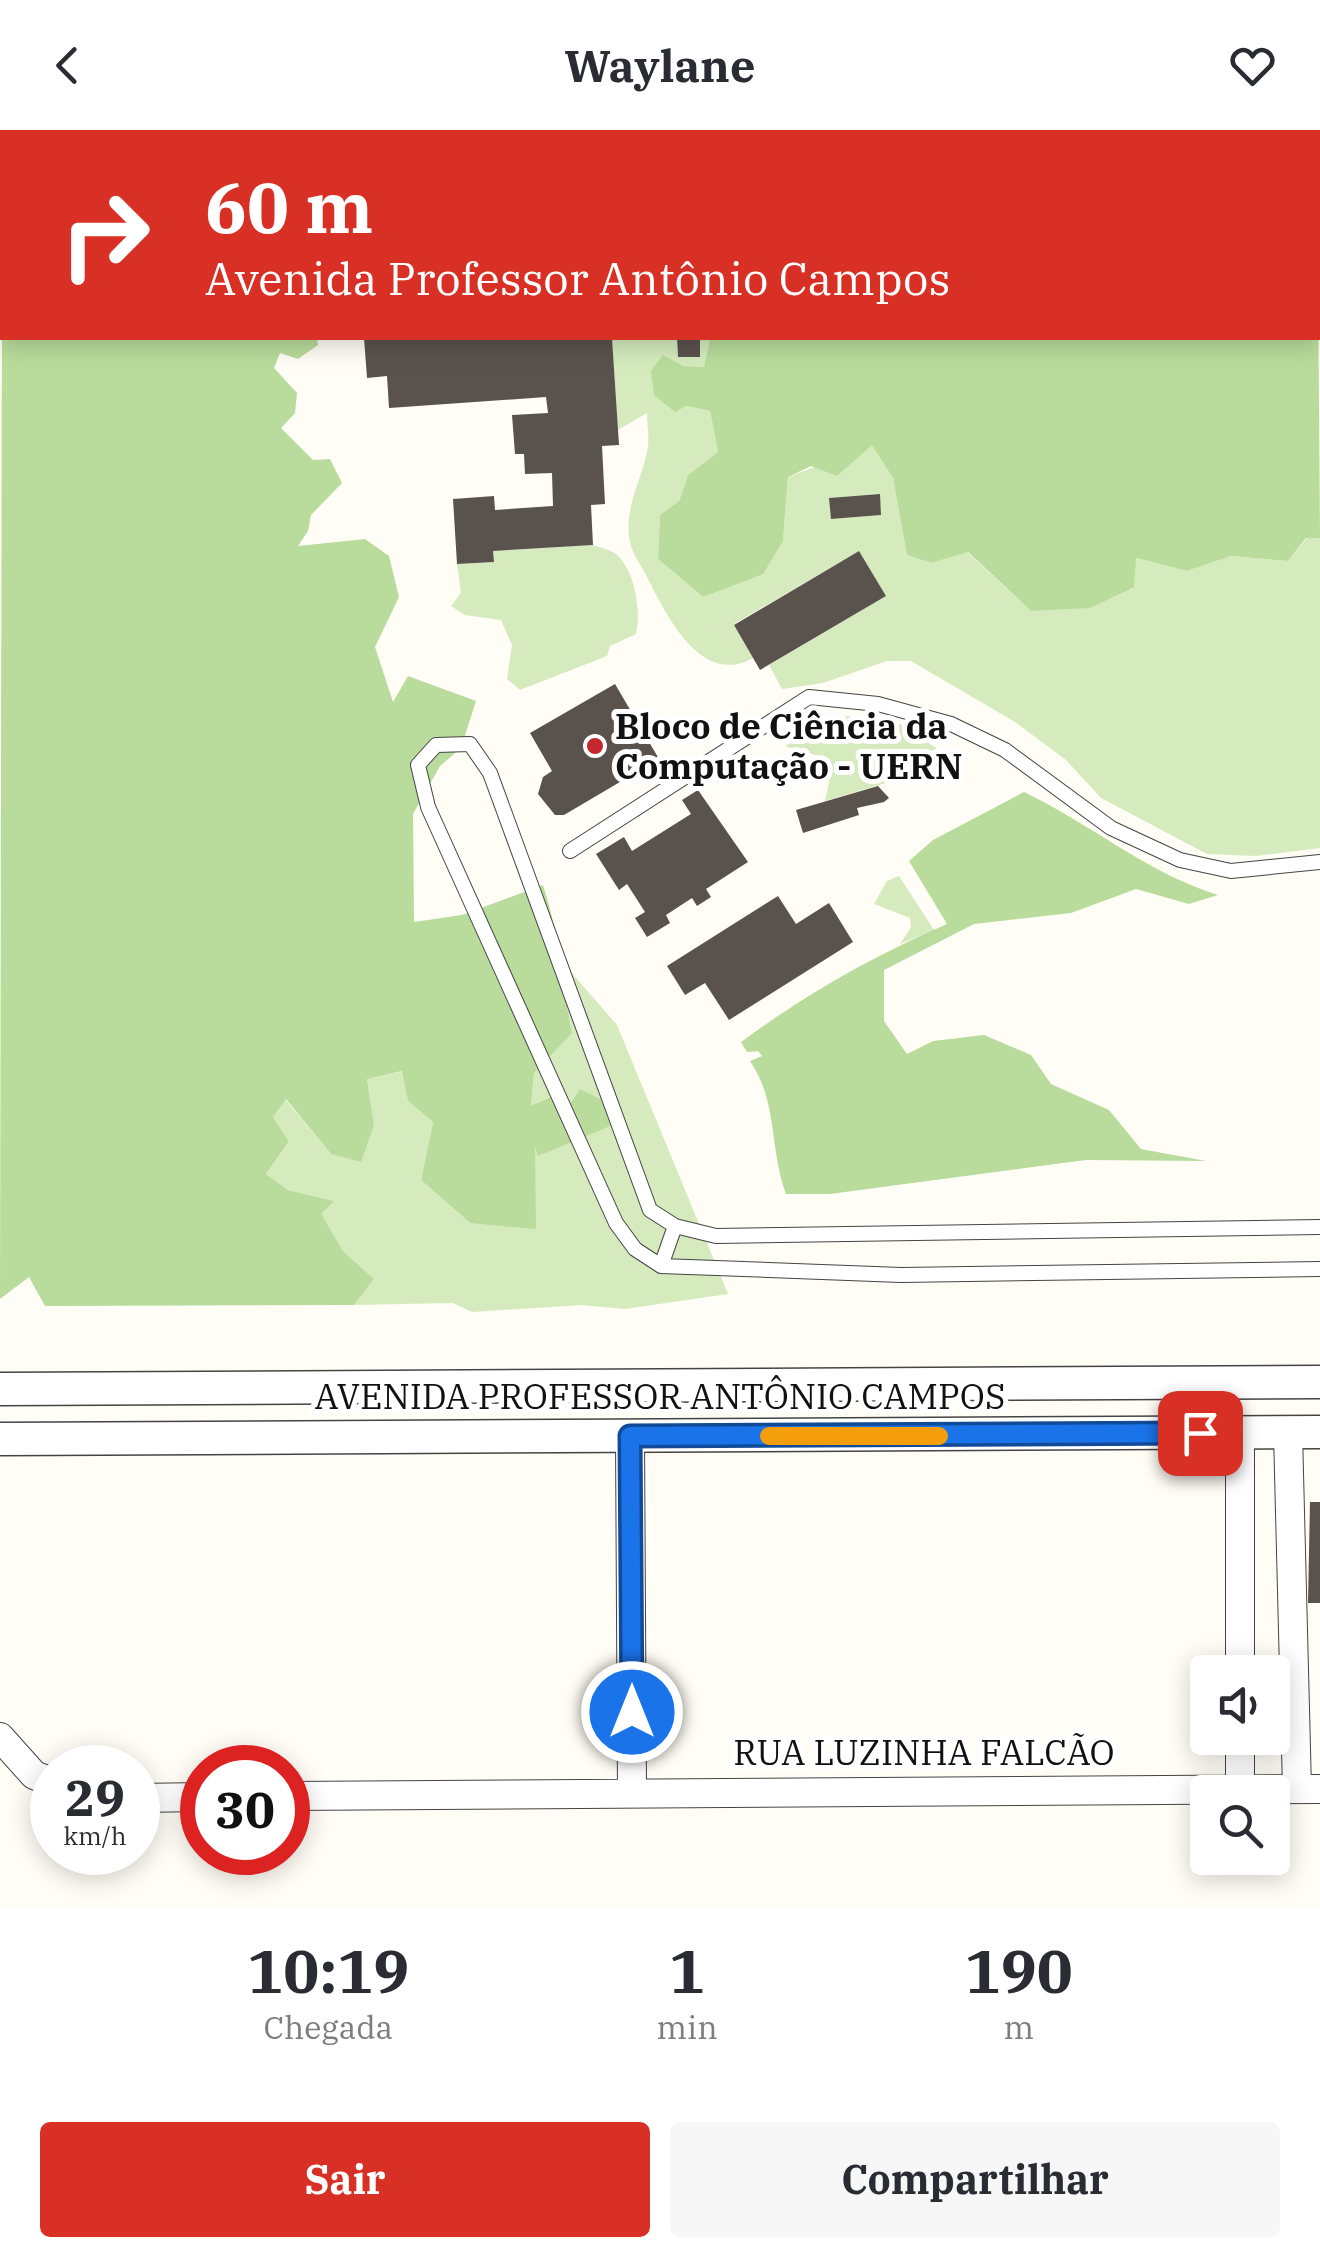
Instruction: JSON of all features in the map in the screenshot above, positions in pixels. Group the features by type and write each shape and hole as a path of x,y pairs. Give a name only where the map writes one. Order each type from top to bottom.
{"street":[{"name":"AVENIDA PROFESSOR ANTÔNIO CAMPOS","path":"0,1389 1320,1382"},
{"path":"964,1436 968,1383"},
{"path":"1041,1384 1044,1433"},
{"path":"1240,1433 1240,1655"},
{"name":"AVENIDA PROFESSOR ANTÔNIO CAMPOS","path":"0,1439 1304,1433"},
{"path":"1304,1433 1308,1789"},
{"path":"630,1436 632,1792"},
{"path":"0,1737 30,1771"},
{"name":"RUA LUZINHA FALCÃO","path":"310,1796 1190,1788"}],"lane":[{"path":"570,851 810,697 878,704 951,724 1004,750 1111,828 1180,860 1230,870 1320,862"},
{"path":"1320,1228 716,1236 675,1226 650,1210 490,773 470,744 436,745 418,765 428,806 616,1223 635,1249 661,1266 901,1275 1320,1269"},
{"path":"661,1266 675,1226"}],"green space":[{"path":"2,340 317,340 318,345 298,359 280,353 274,368 297,393 295,413 281,428 313,460 330,459 342,483 311,515 308,531 298,546 365,539 389,556 399,597 375,647 393,702 408,676 476,701 461,748 440,766 413,814 414,922 462,915 543,885 557,940 572,1033 534,1073 531,1106 556,1095 568,1107 580,1089 602,1100 610,1126 538,1156 535,1146 536,1229 470,1223 421,1180 433,1122 408,1101 402,1071 367,1079 374,1125 361,1162 331,1154 286,1099 273,1117 289,1142 266,1174 288,1190 334,1201 321,1214 343,1251 374,1279 354,1305 45,1306 29,1277 0,1299"},
{"path":"612,340 677,340 678,357 700,356 700,340 710,340 704,367 683,366 686,406 710,411 718,452 688,475 679,501 660,515 658,559 703,597 729,586 783,541 788,477 873,445 893,478 907,555 931,563 967,552 1031,611 1135,558 1187,571 1231,556 1288,561 1307,538 1320,538 1320,848 1256,856 1207,854 1101,798 1066,760 1015,722 911,661 887,661 823,683 782,689 769,665 886,596 859,551 734,624 753,658 734,664 717,663 702,655 688,643 665,610 630,542 631,508 648,447 647,413 618,430","holes":["879,494 881,515 831,519 830,498"]},
{"path":"710,340 1319,340 1320,538 1306,538 1288,561 1231,556 1187,571 1136,558 1134,587 1090,608 1031,611 968,552 931,563 907,555 893,478 872,445 837,476 811,466 788,477 783,541 763,574 703,597 658,559 660,515 679,501 688,475 718,452 710,411 686,406 675,412 654,395 651,371 663,355 683,366 704,367"},
{"path":"593,545 616,554 628,571 637,603 636,634 610,646 607,656 520,690 507,679 512,645 501,620 465,615 451,606 461,593 457,564 493,562 493,551"},
{"path":"847,716 900,724 957,762 825,801 829,783 822,757 785,746"},
{"path":"1024,792 1167,874 1218,895 1189,904 1136,889 1071,913 974,924 884,970 884,1021 907,1054 933,1041 984,1035 1031,1055 1051,1084 1109,1110 1141,1149 1206,1161 1086,1160 830,1194 786,1194 765,1092 750,1061 762,1056 758,1051 747,1052 741,1042 841,977 947,924 909,861 933,840"},
{"path":"899,876 934,930 900,944 911,927 910,918 874,904 887,881"},
{"path":"557,956 617,1025 728,1294 625,1309 581,1305 472,1312 453,1303 354,1305 374,1279 343,1251 320,1214 333,1201 288,1190 266,1174 289,1143 273,1117 285,1099 331,1154 374,1125 367,1079 403,1071 408,1101 433,1122 421,1180 470,1223 534,1139 539,1156 563,1144 568,1108 531,1107 534,1073 572,1032"}],"building":[{"path":"364,340 612,340 619,445 602,446 605,504 591,505 593,545 493,551 494,562 457,564 453,499 494,496 495,510 553,506 552,473 525,474 524,454 515,454 512,415 548,413 546,397 389,408 387,376 367,378"},
{"path":"677,340 700,340 700,357 678,357"},
{"path":"880,494 881,515 831,519 829,498"},
{"path":"859,551 886,596 760,670 734,625"},
{"name":"Bloco de Ciência da Computação - UERN","path":"615,684 659,759 564,815 555,815 538,794 543,777 552,771 530,733"},
{"path":"878,786 889,798 884,802 857,808 859,815 803,833 796,810"},
{"path":"698,790 748,862 706,889 711,897 697,906 692,898 666,915 670,923 647,937 635,918 645,912 627,884 619,890 596,854 624,837 632,851 691,814 682,800"},
{"path":"778,896 796,924 829,903 853,942 729,1020 705,983 685,995 667,966"},
{"path":"1310,1502 1320,1502 1320,1603 1308,1603"}],"slow traffic":[{"path":"769,1436 939,1436"}],"place":[{"name":"Bloco de Ciência da Computação - UERN","path":"595,746"}],"route":[{"path":"632,1712 630,1436 1200,1433"}]}
